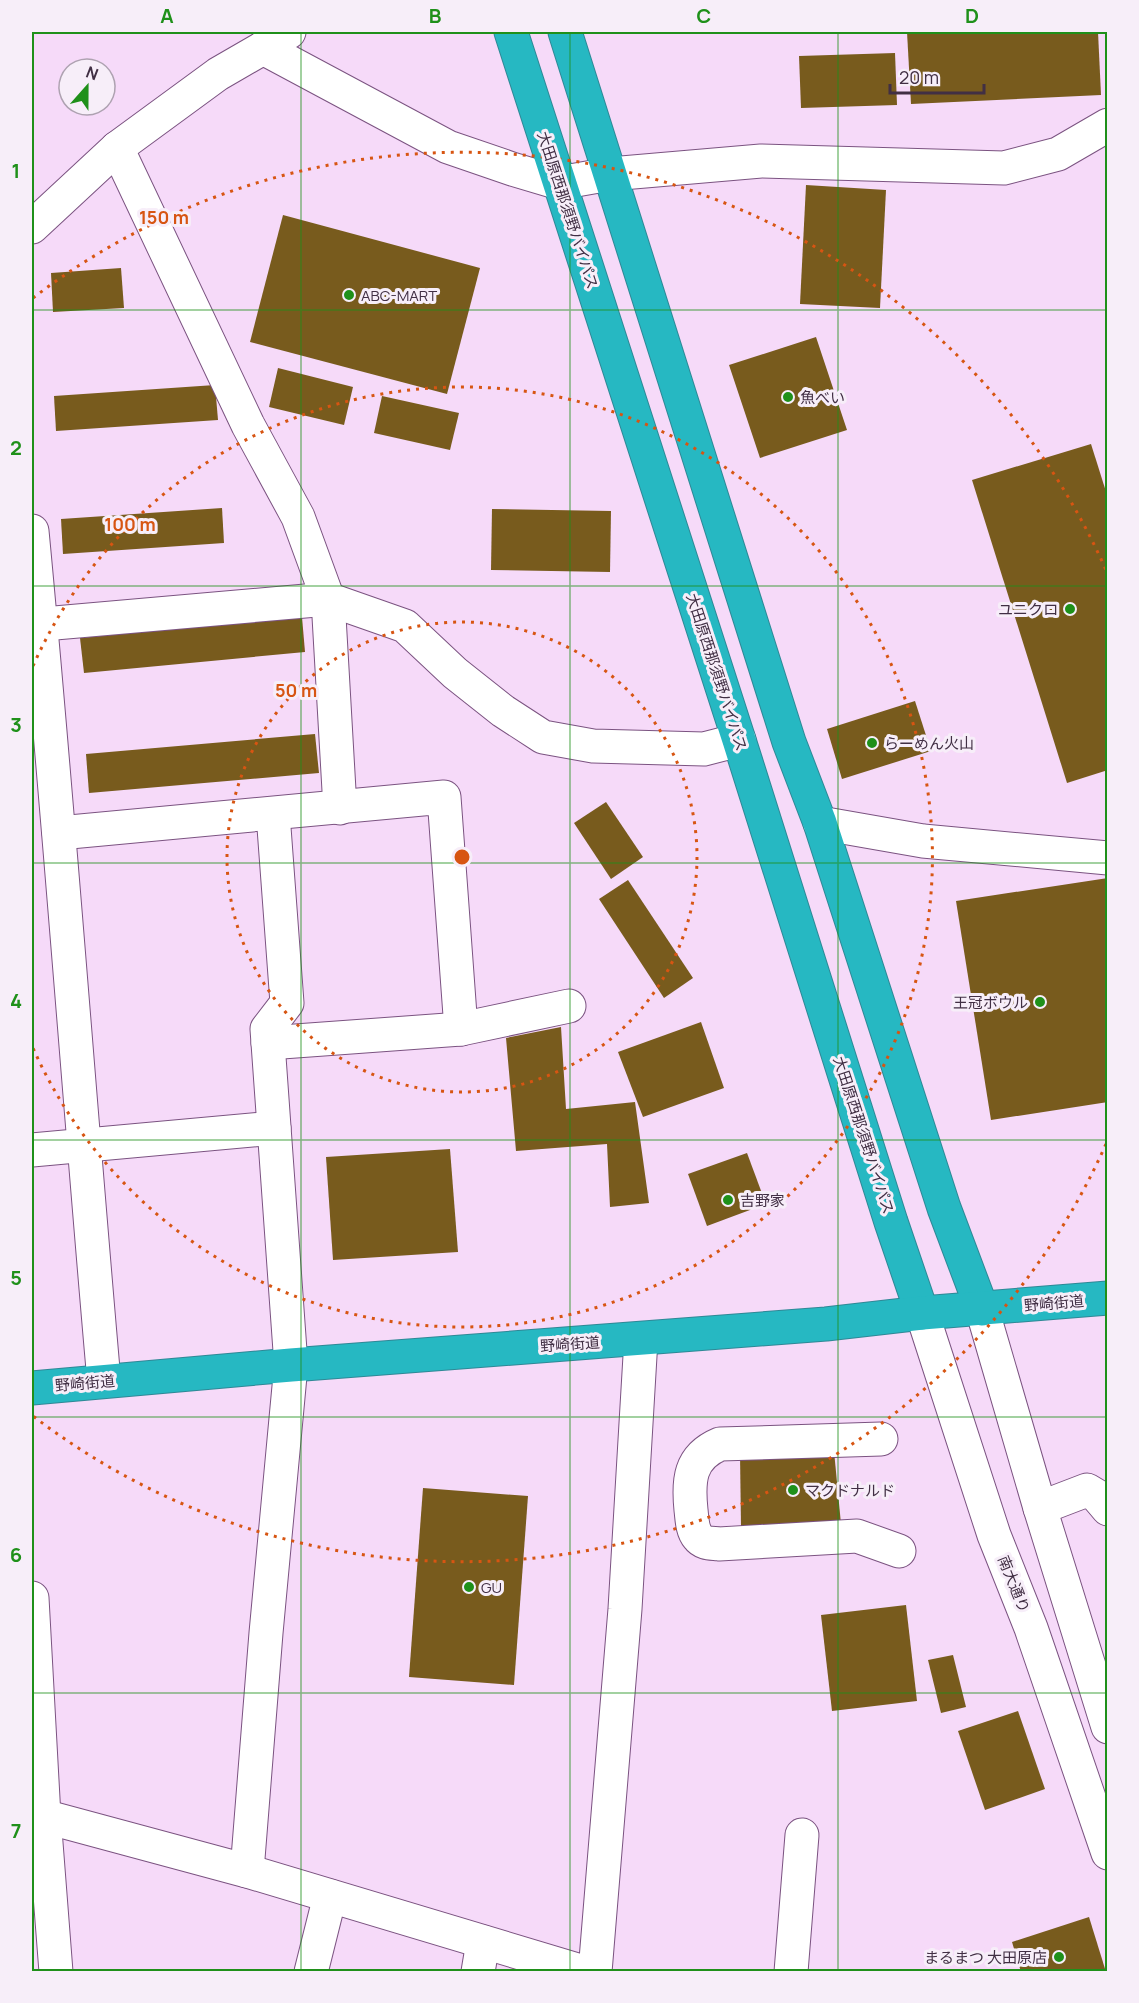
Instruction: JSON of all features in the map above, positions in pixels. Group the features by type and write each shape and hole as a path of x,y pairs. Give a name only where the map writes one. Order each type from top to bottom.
{"highway":[{"name":"大田原西那須野バイパス","path":"511,32 922,1313"},
{"path":"565,32 789,742 820,823 944,1208 982,1309"},
{"name":"野崎街道","path":"32,1388 291,1365 826,1324 922,1313 1107,1298"}],"street":[{"path":"32,227 117,148 218,74 276,40 448,147 512,170 560,183 610,174 761,161 1004,168 1059,154 1107,125"},
{"path":"117,148 248,424 298,517 328,599 340,808"},
{"path":"32,531 36,625 59,833 104,1381"},
{"path":"36,625 328,599 405,626 455,673 487,699 543,737 593,746 704,749 739,740"},
{"path":"59,833 444,798 461,1029"},
{"path":"246,1871 291,1365 267,1029 287,1003 273,814"},
{"path":"820,823 923,841 1107,858"},
{"path":"268,1043 461,1029 569,1006"},
{"path":"32,1150 274,1128"},
{"path":"982,1309 1107,1727"},
{"name":"南大通り","path":"922,1313 994,1535 1031,1628 1107,1853"},
{"path":"596,1971 625,1609 641,1339"},
{"path":"881,1439 720,1444 707,1450 695,1465 689,1479 693,1524 698,1537 706,1543 857,1536 899,1551"},
{"path":"1040,1508 1087,1490 1097,1496 1107,1509"},
{"path":"32,1598 38,1815 56,1971"},
{"path":"38,1815 330,1896 481,1957 585,1971"},
{"path":"791,1971 802,1835"},
{"path":"311,1971 330,1896"}],"building":[{"path":"907,32 1098,32 1101,95 911,104"},
{"path":"895,53 897,105 801,108 799,56"},
{"path":"806,185 886,190 880,308 800,304"},
{"path":"283,215 480,268 447,394 250,342"},
{"path":"121,268 124,308 53,312 51,273"},
{"name":"魚べい","path":"816,337 847,430 760,458 729,365"},
{"path":"278,368 353,387 344,425 269,407"},
{"path":"215,385 218,420 56,431 54,396"},
{"path":"382,396 459,413 450,450 374,433"},
{"path":"1091,444 1108,498 1108,770 1067,783 972,480"},
{"path":"222,508 224,543 63,554 61,519"},
{"path":"492,509 611,511 610,572 491,570"},
{"path":"302,617 305,652 84,673 80,638"},
{"path":"915,701 931,751 842,779 827,729"},
{"path":"315,734 319,773 89,793 86,754"},
{"path":"606,802 643,857 611,879 574,823"},
{"name":"王冠ボウル","path":"1108,878 1108,1102 991,1120 956,901"},
{"path":"628,880 693,978 664,998 599,899"},
{"path":"701,1022 724,1088 643,1117 618,1052"},
{"path":"561,1027 566,1109 635,1102 649,1203 610,1207 607,1144 516,1151 506,1038"},
{"path":"450,1149 458,1252 333,1260 326,1157"},
{"path":"747,1153 766,1204 707,1226 688,1174"},
{"path":"834,1451 841,1524 741,1527 740,1454"},
{"name":"GU","path":"423,1488 528,1496 514,1685 409,1677"},
{"path":"906,1605 917,1701 832,1711 821,1615"},
{"path":"953,1655 966,1707 941,1713 928,1660"},
{"path":"1018,1711 1045,1789 985,1810 958,1731"},
{"name":"まるまつ 大田原店","path":"1089,1917 1106,1972 1021,1972 1012,1942"}],"place":[{"name":"ABC-MART","path":"349,295"},
{"name":"魚べい","path":"788,397"},
{"name":"ユニクロ","path":"1070,609"},
{"name":"らーめん火山","path":"872,743"},
{"name":"王冠ボウル","path":"1040,1002"},
{"name":"吉野家","path":"728,1200"},
{"name":"マクドナルド","path":"793,1490"},
{"name":"GU","path":"469,1587"},
{"name":"まるまつ 大田原店","path":"1059,1957"}]}
